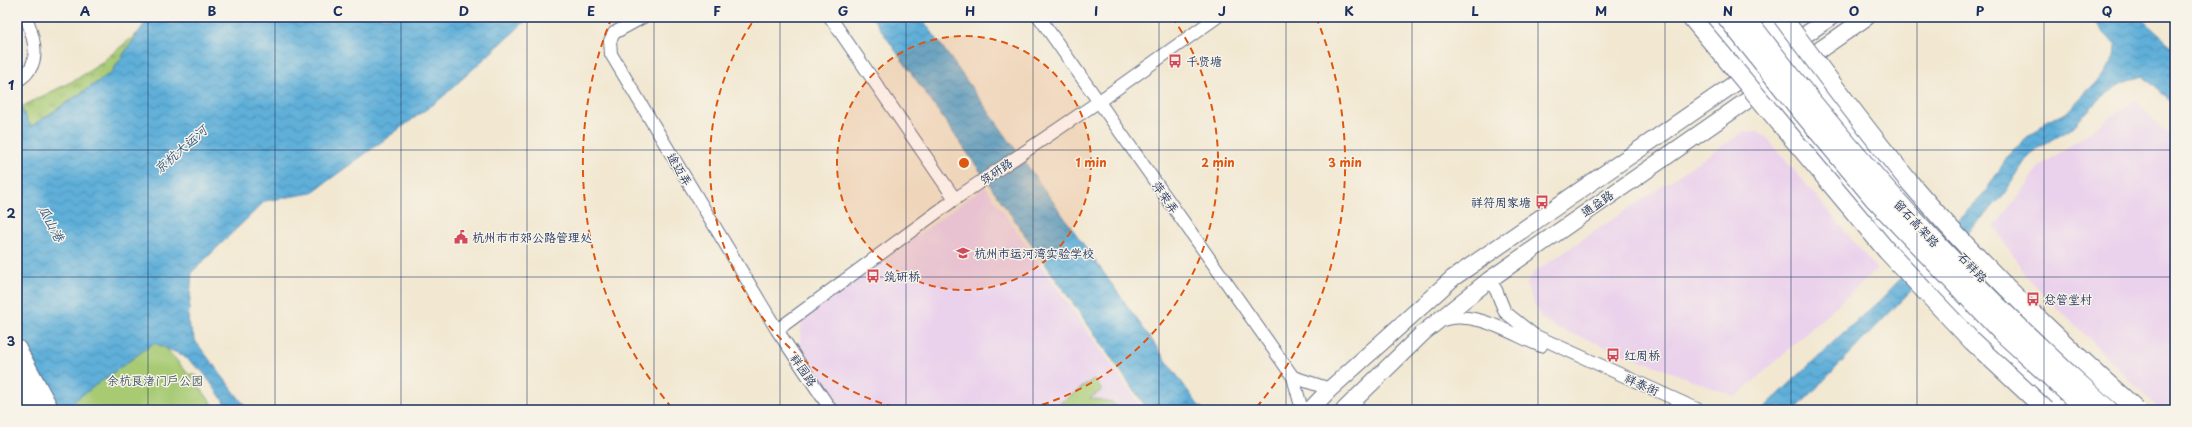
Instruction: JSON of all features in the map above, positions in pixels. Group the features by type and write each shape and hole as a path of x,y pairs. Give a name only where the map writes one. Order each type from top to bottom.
{"highway":[{"path":"1691,17 1887,251 1972,341 2046,410"},
{"name":"留石高架路","path":"1726,17 1799,109 1874,199 2000,331 2086,410"},
{"name":"留石高架路","path":"1746,17 1843,139 1894,198 2015,324 2109,410"},
{"name":"留石高架路","path":"1782,17 1859,119 1912,184 1974,253 2038,317 2138,410"},
{"path":"17,349 50,410"},
{"path":"17,381 33,410"}],"main road":[{"path":"1706,17 1911,258 1982,333 2066,410"},
{"name":"石祥路","path":"1763,17 1797,64 1877,160 1960,254 2018,317 2122,410"},
{"name":"通益路","path":"1310,410 1330,389 1453,278 1831,17"},
{"name":"通益路","path":"1344,410 1435,323 1489,280 1797,64 1867,17"},
{"path":"1551,236 1568,198"}],"street":[{"path":"17,81 27,75 33,61 35,42 26,17"},
{"name":"途迈弄","path":"643,17 614,33 610,41 611,54 777,330"},
{"path":"830,17 955,199"},
{"name":"萍荣弄","path":"1039,17 1293,377 1302,410"},
{"name":"筑研路","path":"777,330 955,199 1098,102 1217,17"},
{"name":"祥泰街","path":"1489,280 1496,290 1506,312 1534,335 1699,410"},
{"name":"祥泰街","path":"1435,323 1451,318 1470,317 1549,349 1562,349"},
{"name":"祥园路","path":"777,330 831,410"},
{"path":"1293,377 1330,389"}],"shaded area":[{"path":"2135,100 2175,142 2175,410 2160,410 2028,278 1994,227 2042,165"},
{"path":"1757,131 1768,139 1877,269 1736,397 1560,329 1541,318 1526,285 1534,272 1743,132"},
{"name":"杭州市运河湾实验学校","path":"985,186 1143,410 842,410 799,351 802,320"}],"green space":[{"path":"139,32 111,73 30,127 21,107 77,79 97,66"},
{"name":"余杭良渚门户公园","path":"138,324 167,349 189,375 191,374 199,377 198,385 217,410 66,410"},
{"path":"1094,379 1102,390 1090,398 1112,402 1120,410 1050,410"}],"water":[{"path":"149,17 530,17 439,100 311,193 265,201 192,272 188,323 196,342 248,410 230,410 203,372 182,355 154,343 78,398 67,410 17,410 17,107 20,106 31,127 111,73"},
{"path":"872,17 921,17 1198,405 1204,410 1148,410"},
{"path":"2090,17 2139,17 2175,49 2175,105 2143,76 2125,82 2100,98 2071,129 2038,148 2025,161 2002,197 1795,410 1762,410 1844,332 1878,302 1983,195 2011,152 2045,123 2067,112 2103,75 2115,57 2116,46"}],"place":[{"name":"千贤塘","path":"1175,61"},
{"name":"祥符周家塘","path":"1542,202"},
{"name":"杭州市市郊公路管理处","path":"461,237"},
{"name":"杭州市运河湾实验学校","path":"963,253"},
{"name":"筑研桥","path":"873,276"},
{"name":"总管堂村","path":"2033,299"},
{"name":"红周桥","path":"1613,355"}],"water label":[{"name":"京杭大运河","path":"180,149"},
{"name":"瓜山港","path":"52,223"}]}
